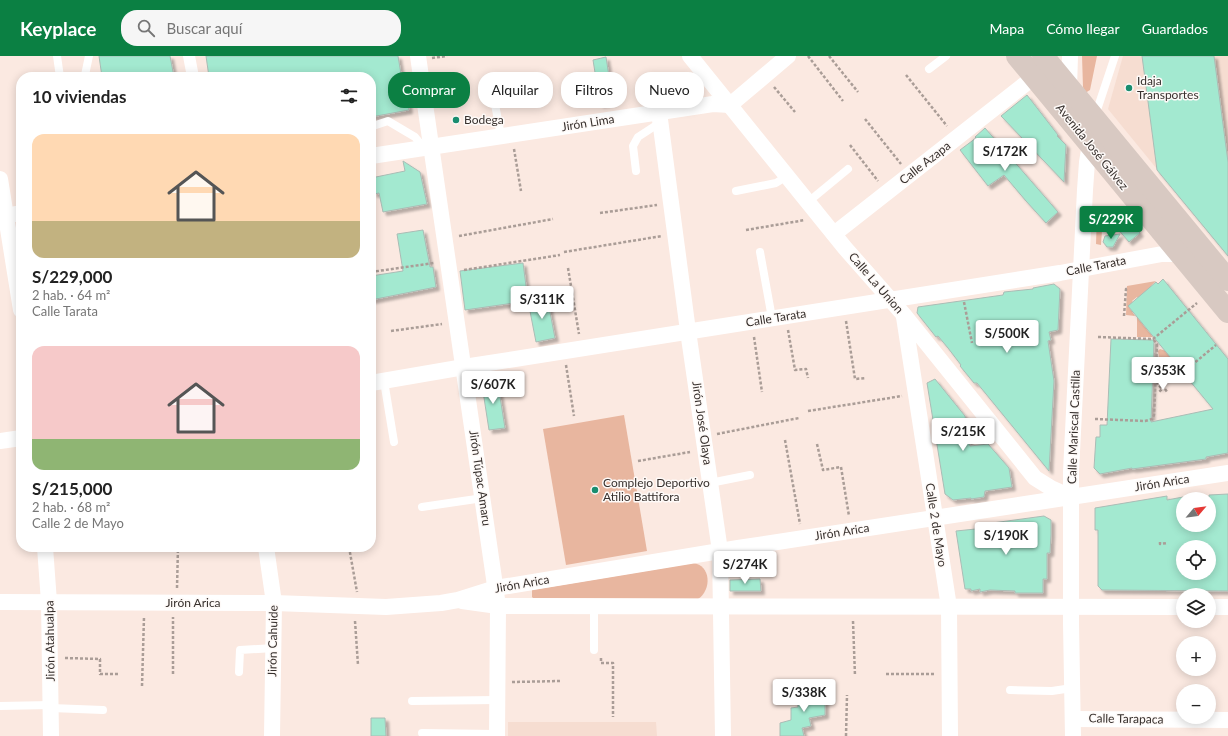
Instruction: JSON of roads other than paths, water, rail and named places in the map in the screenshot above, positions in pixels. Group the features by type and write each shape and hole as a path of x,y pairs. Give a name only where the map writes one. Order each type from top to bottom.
{"main road":[{"name":"Avenida José Gálvez","path":"1017,56 1090,144 1188,248 1228,280"},
{"name":"Avenida José Gálvez","path":"1043,56 1094,119 1188,248 1228,312"}],"street":[{"path":"189,56 192,72"},
{"name":"Calle La Union","path":"690,56 834,234 904,315 1035,478 1051,488 1071,497"},
{"path":"730,105 788,56"},
{"path":"1069,88 1070,56"},
{"name":"Jirón Túpac Amaru","path":"424,57 428,147 445,238 498,606 497,735"},
{"name":"Calle Azapa","path":"834,234 1034,77"},
{"name":"Jirón Lima","path":"376,155 506,135 660,117 713,104 730,105"},
{"name":"Jirón José Olaya","path":"660,117 688,332 720,551 723,736"},
{"name":"Calle Mariscal Castilla","path":"1073,736 1071,472 1085,190 1094,119"},
{"path":"0,179 9,215 16,270"},
{"name":"Calle Tarata","path":"377,382 1060,273 1188,248"},
{"name":"Calle 2 de Mayo","path":"904,315 949,607 950,736"},
{"path":"0,441 16,439"},
{"name":"Jirón Arica","path":"0,602 274,603 357,607 386,607 441,603 458,600 496,588 720,551 1228,473"},
{"name":"Jirón Atahualpa","path":"45,552 49,602 51,736"},
{"name":"Jirón Cahuide","path":"267,552 274,603 272,736"},
{"name":"Jirón Arica","path":"458,600 498,606 1176,607"},
{"path":"1216,607 1228,607"},
{"name":"Calle Tarapaca","path":"1073,719 1228,720"}],"lane":[{"path":"57,56 59,72"},
{"path":"86,72 89,56"},
{"path":"929,69 946,56"},
{"path":"1094,119 1115,56"},
{"path":"498,108 506,135"},
{"path":"636,171 633,146 638,137 660,117"},
{"path":"376,125 388,121 415,137 428,147"},
{"path":"808,202 848,169"},
{"path":"736,191 776,183 787,176"},
{"path":"760,252 772,318"},
{"path":"377,382 394,442"},
{"path":"710,483 750,475"},
{"path":"422,507 483,498"},
{"path":"594,606 598,653"},
{"path":"240,672 240,650 274,648"},
{"path":"1010,690 1052,691 1072,688"},
{"path":"412,701 497,700"},
{"path":"0,706 51,706 103,710"},
{"path":"422,733 497,735"}],"place":[{"name":"Idaja Transportes","path":"1129,88"},
{"name":"Bodega","path":"456,120"},
{"name":"Complejo Deportivo Atilio Battifora","path":"595,490"}]}
